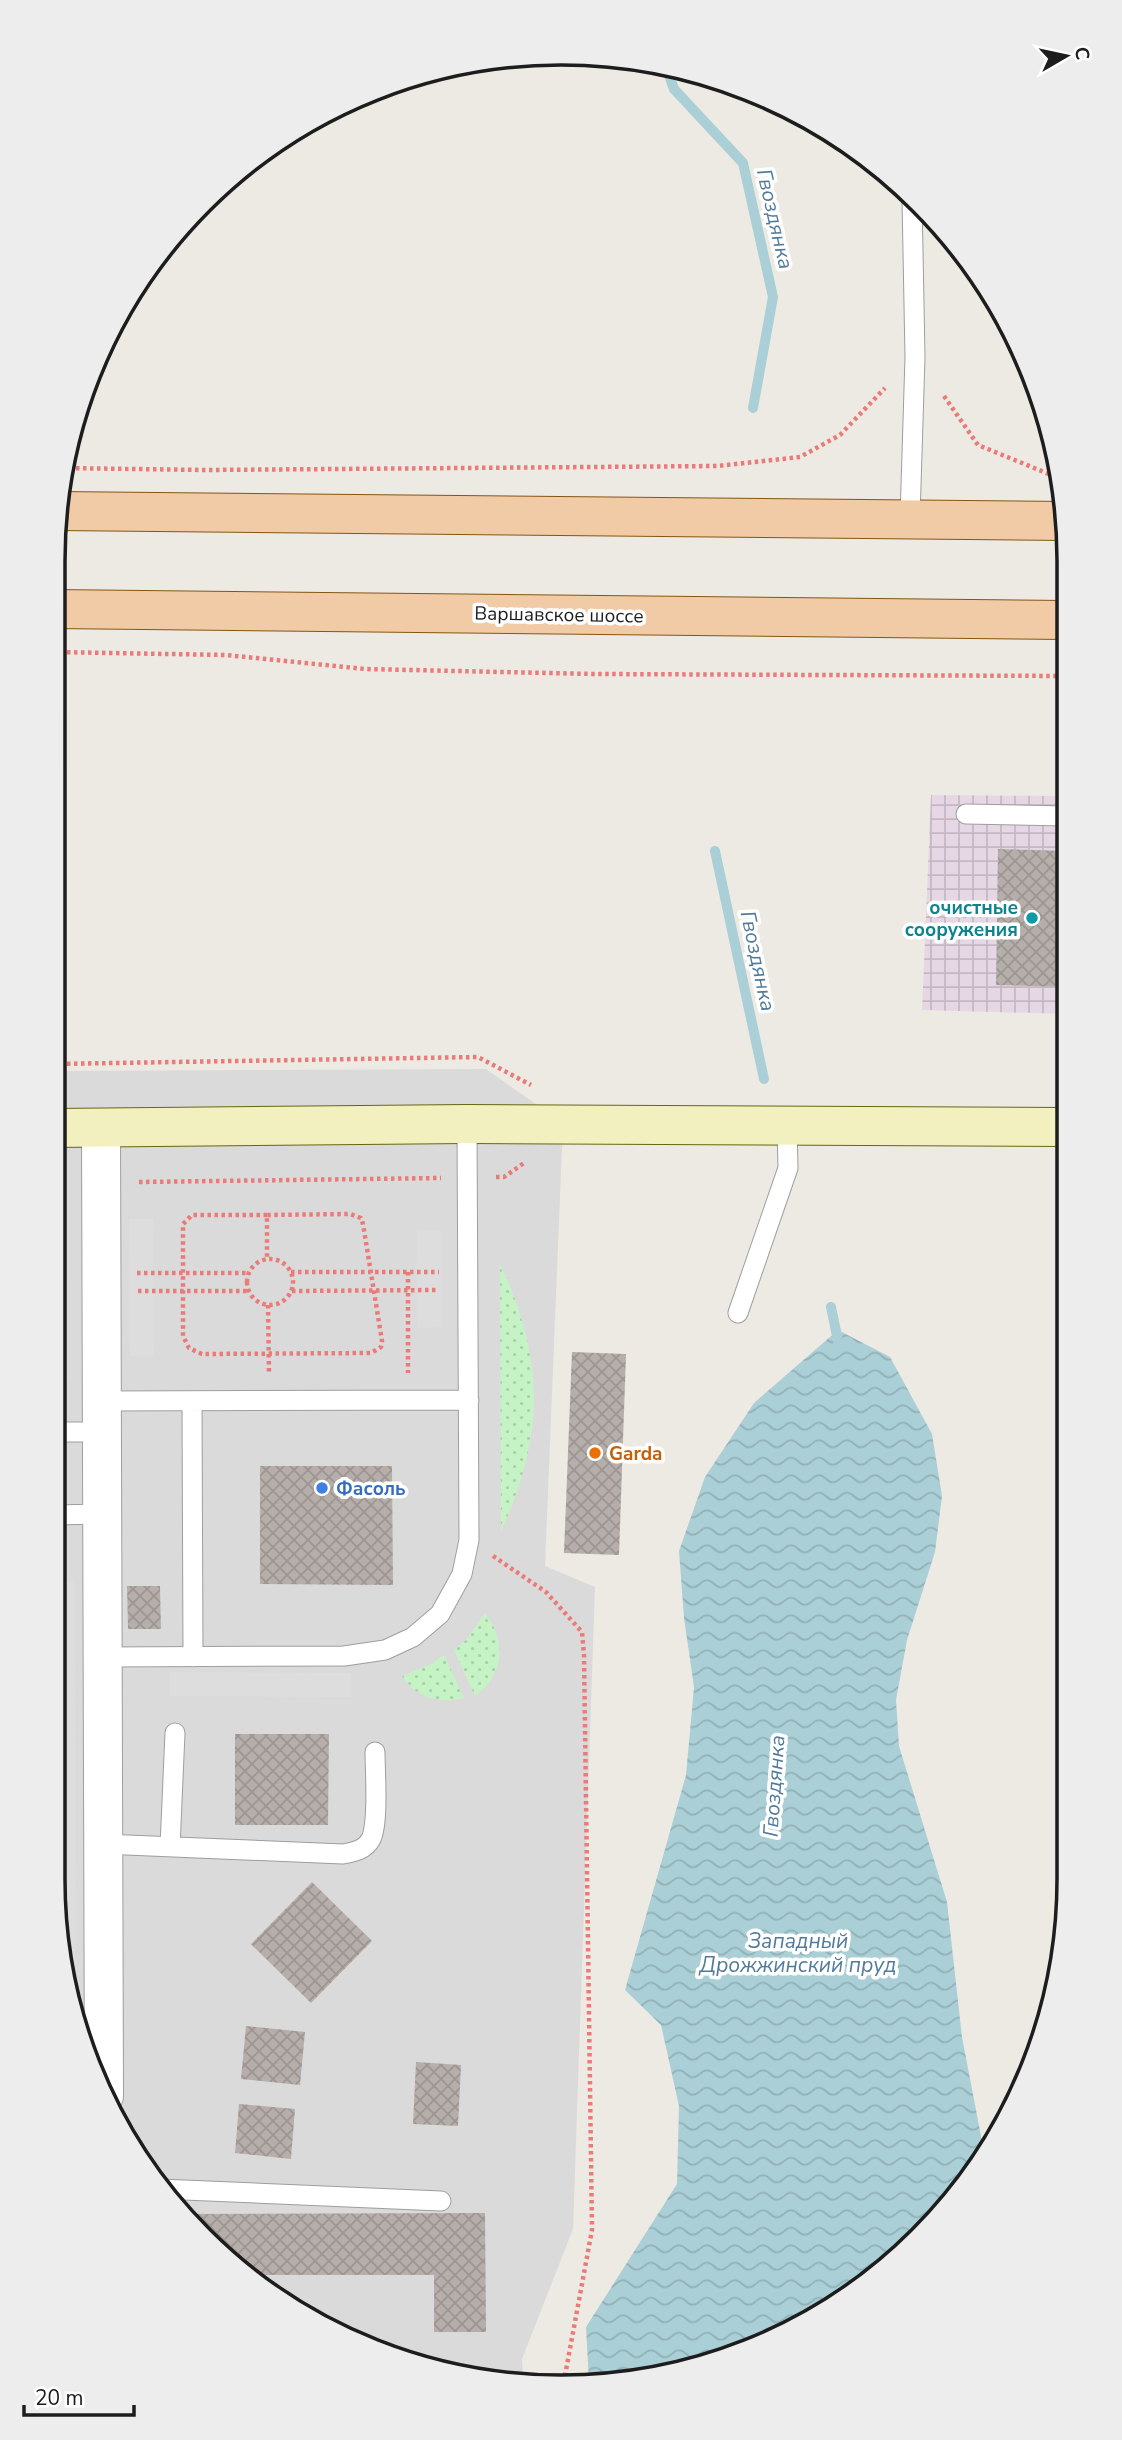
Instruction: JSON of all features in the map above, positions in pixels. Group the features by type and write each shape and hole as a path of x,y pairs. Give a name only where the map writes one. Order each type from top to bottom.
{"main road":[{"path":"68,511 1055,521"},
{"name":"Варшавское шоссе","path":"65,609 1057,620"}],"street":[{"path":"65,1128 467,1124 1057,1127"},
{"path":"101,1128 104,2071"}],"lane":[{"path":"910,519 915,357 912,210"},
{"path":"966,814 1057,816"},
{"path":"102,1657 344,1656 385,1650 413,1637 440,1614 462,1574 469,1540 467,1124"},
{"path":"738,1313 788,1168 787,1125"},
{"path":"65,1428 102,1416 192,1401 469,1400"},
{"path":"192,1401 193,1657"},
{"path":"65,1515 102,1514"},
{"path":"170,1847 175,1733"},
{"path":"103,1844 343,1854 361,1850 370,1840 375,1825 375,1752"},
{"path":"174,2190 441,2200"}],"path":[{"path":"73,468 219,470 717,466 800,457 840,435 915,357 978,445 1050,475"},
{"path":"65,652 226,655 392,670 1057,676"},
{"path":"192,1215 356,1215 363,1224 371,1272 382,1341 377,1351 202,1354 189,1348 183,1336 181,1229 192,1215"},
{"path":"267,1215 267,1258"},
{"path":"267,1258 279,1260 291,1272 293,1279 292,1291 282,1301 268,1305 257,1300 249,1291 248,1273 256,1263 267,1258"},
{"path":"291,1272 408,1272 468,1281"},
{"path":"408,1272 408,1400"},
{"path":"101,1282 182,1273 248,1273"},
{"path":"292,1291 408,1291 468,1281"},
{"path":"101,1282 183,1291 249,1291"},
{"path":"268,1305 269,1400"},
{"path":"469,1540 546,1591 582,1632 592,2230 565,2375"}],"shaded area":[{"path":"931,795 1057,796 1057,1014 922,1010"},
{"path":"486,1069 563,1123 545,1566 595,1587 573,2229 522,2359 523,2373 464,2366 401,2349 313,2309 259,2273 210,2230 148,2155 116,2098 91,2039 74,1976 65,1879 65,1071"},
{"path":"129,1219 153,1219 154,1356 130,1356"},
{"path":"417,1230 441,1230 441,1327 418,1328"},
{"path":"65,1281 68,1281 68,1381 65,1381"},
{"path":"65,1581 75,1581 76,1983 69,1944 65,1879"},
{"path":"170,1672 351,1673 351,1697 170,1696"}],"green space":[{"path":"500,1264 525,1332 532,1365 534,1397 526,1462 501,1531"},
{"path":"485,1613 497,1635 499,1657 492,1678 475,1696 454,1650 467,1639"},
{"path":"444,1655 464,1698 446,1700 429,1697 414,1690 402,1676 431,1664"}],"water":[{"name":"Западный Дрожжинский пруд","path":"838,1330 890,1357 932,1434 942,1496 935,1552 907,1640 896,1700 899,1746 947,1902 962,2037 981,2143 955,2181 912,2230 863,2273 809,2309 721,2349 658,2366 589,2374 586,2327 677,2184 679,2106 661,2025 625,1990 686,1775 694,1687 684,1618 679,1551 705,1477 754,1403"}],"building":[{"name":"очистные сооружения","path":"998,849 1057,851 1057,987 996,985"},
{"name":"Garda","path":"572,1352 626,1354 619,1555 564,1553"},
{"path":"260,1466 392,1466 393,1585 260,1584"},
{"path":"127,1586 160,1586 161,1629 128,1629"},
{"path":"235,1734 329,1734 328,1825 235,1825"},
{"path":"312,1882 372,1941 311,2003 251,1944"},
{"path":"246,2026 305,2032 300,2085 241,2079"},
{"path":"416,2062 461,2065 458,2126 413,2124"},
{"path":"239,2104 295,2109 291,2159 235,2153"},
{"path":"485,2213 486,2332 434,2332 434,2275 262,2275 195,2214"}],"waterway":[{"name":"Гвоздянка","path":"670,77 674,89 743,163 773,297 753,408"},
{"name":"Гвоздянка","path":"715,851 764,1079"},
{"name":"Гвоздянка","path":"831,1307 838,1341"}],"place":[{"name":"очистные сооружения","path":"1032,918"},
{"name":"Garda","path":"595,1453"},
{"name":"Фасоль","path":"322,1488"}]}
